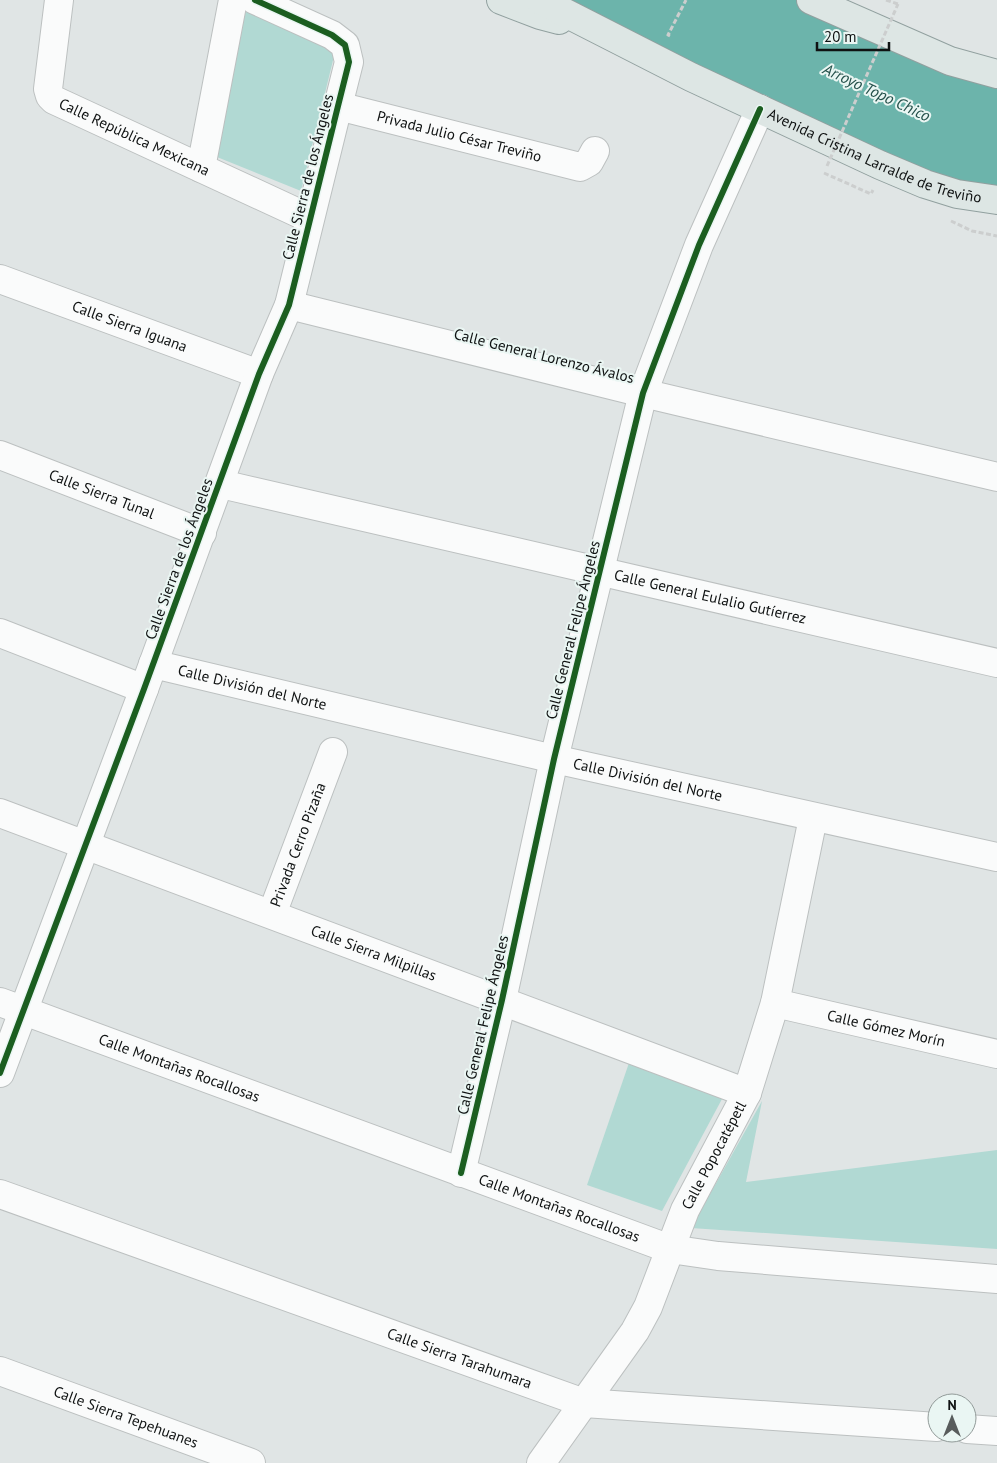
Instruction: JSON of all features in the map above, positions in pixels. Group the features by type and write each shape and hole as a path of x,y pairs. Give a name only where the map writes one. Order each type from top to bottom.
{"main road":[{"path":"502,0 540,15 587,25"},
{"name":"Avenida Cristina Larralde de Treviño","path":"540,0 587,25 760,109 925,184 957,194 997,200"},
{"path":"811,0 950,61 997,74"}],"street":[{"name":"Calle República Mexicana","path":"59,0 48,89 50,96 59,104 309,218"},
{"path":"201,168 233,0"},
{"name":"Calle Sierra de los Ángeles","path":"0,1073 11,1007 86,846 259,374 289,305 349,62 345,45 332,35 255,0"},
{"name":"Privada Julio César Treviño","path":"338,106 588,159"},
{"name":"Calle General Felipe Ángeles","path":"461,1173 502,1000 554,759 643,393 699,245 760,109"},
{"name":"Calle Sierra Iguana","path":"0,279 259,374"},
{"name":"Calle General Lorenzo Ávalos","path":"289,305 643,393 997,477"},
{"name":"Calle Sierra Tunal","path":"0,455 202,533"},
{"name":"Calle General Eulalio Gutíerrez","path":"220,484 997,663"},
{"path":"0,633 144,689"},
{"name":"Calle División del Norte","path":"153,664 554,759 813,818 997,857"},
{"name":"Privada Cerro Pizaña","path":"272,914 329,764"},
{"name":"Calle Sierra Milpillas","path":"0,813 747,1093"},
{"name":"Calle Popocatépetl","path":"541,1463 635,1331 648,1306 697,1184 747,1093 775,1003 813,818"},
{"name":"Calle Gómez Morín","path":"775,1003 997,1054"},
{"name":"Calle Montañas Rocallosas","path":"11,1007 670,1249 718,1256 997,1279"},
{"name":"Calle Sierra Tarahumara","path":"0,1194 584,1403 927,1425"},
{"name":"Calle Sierra Tepehuanes","path":"0,1370 251,1463"},
{"path":"977,1429 997,1430"}],"path":[{"path":"668,35 686,0"},
{"path":"828,166 898,4 886,0"},
{"path":"824,173 871,194"}],"shaded area":[{"path":"247,4 337,44 301,191 217,157"},
{"path":"630,1060 722,1099 662,1211 587,1185"},
{"path":"762,1101 746,1182 997,1150 997,1249 691,1228"}],"water":[{"name":"Arroyo Topo Chico","path":"540,0 812,0 997,74 997,200 957,194"}],"cycle path":[{"path":"0,1073 144,689 259,374 289,305 349,62 345,45 332,35 255,0"},
{"path":"461,1173 502,1000 554,759 643,393 699,245 760,109"}]}
